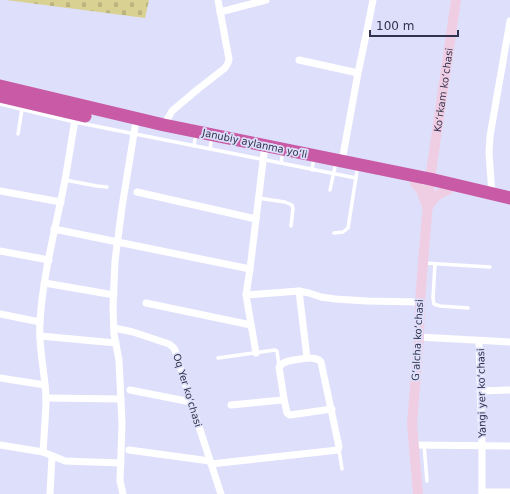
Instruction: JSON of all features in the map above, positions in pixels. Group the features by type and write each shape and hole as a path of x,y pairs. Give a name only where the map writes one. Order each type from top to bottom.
{"highway":[{"name":"Janubiy aylanma yoʻli","path":"0,97 164,125 337,167 510,198"},
{"name":"Janubiy aylanma yoʻli","path":"0,97 23,105 75,118 313,166 337,167 357,175 415,183 430,183 448,190 510,205"}],"street":[{"path":"164,125 172,112 198,88 225,68 230,59 218,0"},
{"path":"220,12 266,0"},
{"path":"337,167 373,0"},
{"name":"Ko‘rkam ko‘chasi","path":"430,183 456,0"},
{"path":"492,194 489,153 490,136 510,21"},
{"path":"299,60 358,73"},
{"path":"43,452 46,398 40,322 54,229 61,202 75,118"},
{"path":"123,494 120,481 122,424 119,360 114,328 113,307 115,261 135,130"},
{"path":"256,353 246,295 264,156"},
{"path":"415,183 422,193 427,208"},
{"name":"Gʻalcha koʻchasi","path":"418,494 412,424 419,337 422,263 430,183"},
{"path":"427,208 436,196 448,190"},
{"path":"0,191 61,202"},
{"path":"137,192 256,219"},
{"path":"54,229 250,269"},
{"path":"0,251 49,260"},
{"path":"45,283 114,295"},
{"path":"246,295 299,291 335,299 420,302"},
{"path":"299,291 307,358"},
{"path":"146,303 251,325"},
{"path":"0,314 40,322"},
{"name":"Oq Yer koʻchasi","path":"114,328 133,332 174,346 221,494"},
{"path":"40,336 116,343"},
{"name":"Yangi yer koʻchasi","path":"419,337 510,342"},
{"name":"Yangi yer koʻchasi","path":"480,341 482,493"},
{"path":"129,450 211,462 337,450 339,448 332,409 321,362 316,358 307,358 285,362 279,367 287,413 290,415 332,409"},
{"path":"0,378 45,386"},
{"path":"130,390 191,402"},
{"path":"480,391 510,390"},
{"path":"46,398 121,399"},
{"path":"231,405 284,399"},
{"path":"0,445 43,452 65,460 121,463"},
{"name":"Yangi yer koʻchasi","path":"413,445 510,446"},
{"path":"50,494 52,456"},
{"path":"482,493 510,492"}],"lane":[{"path":"18,134 23,105"},
{"path":"330,190 337,167"},
{"path":"334,233 344,232 348,228 357,175"},
{"path":"65,180 107,187"},
{"path":"258,198 285,202 292,206 291,226"},
{"path":"422,263 490,267"},
{"path":"435,264 434,304 440,306 468,308"},
{"path":"218,358 272,350 277,351 279,367"},
{"path":"424,445 427,481"},
{"path":"339,448 342,469"}],"green space":[{"path":"6,0 149,0 145,18"}]}
